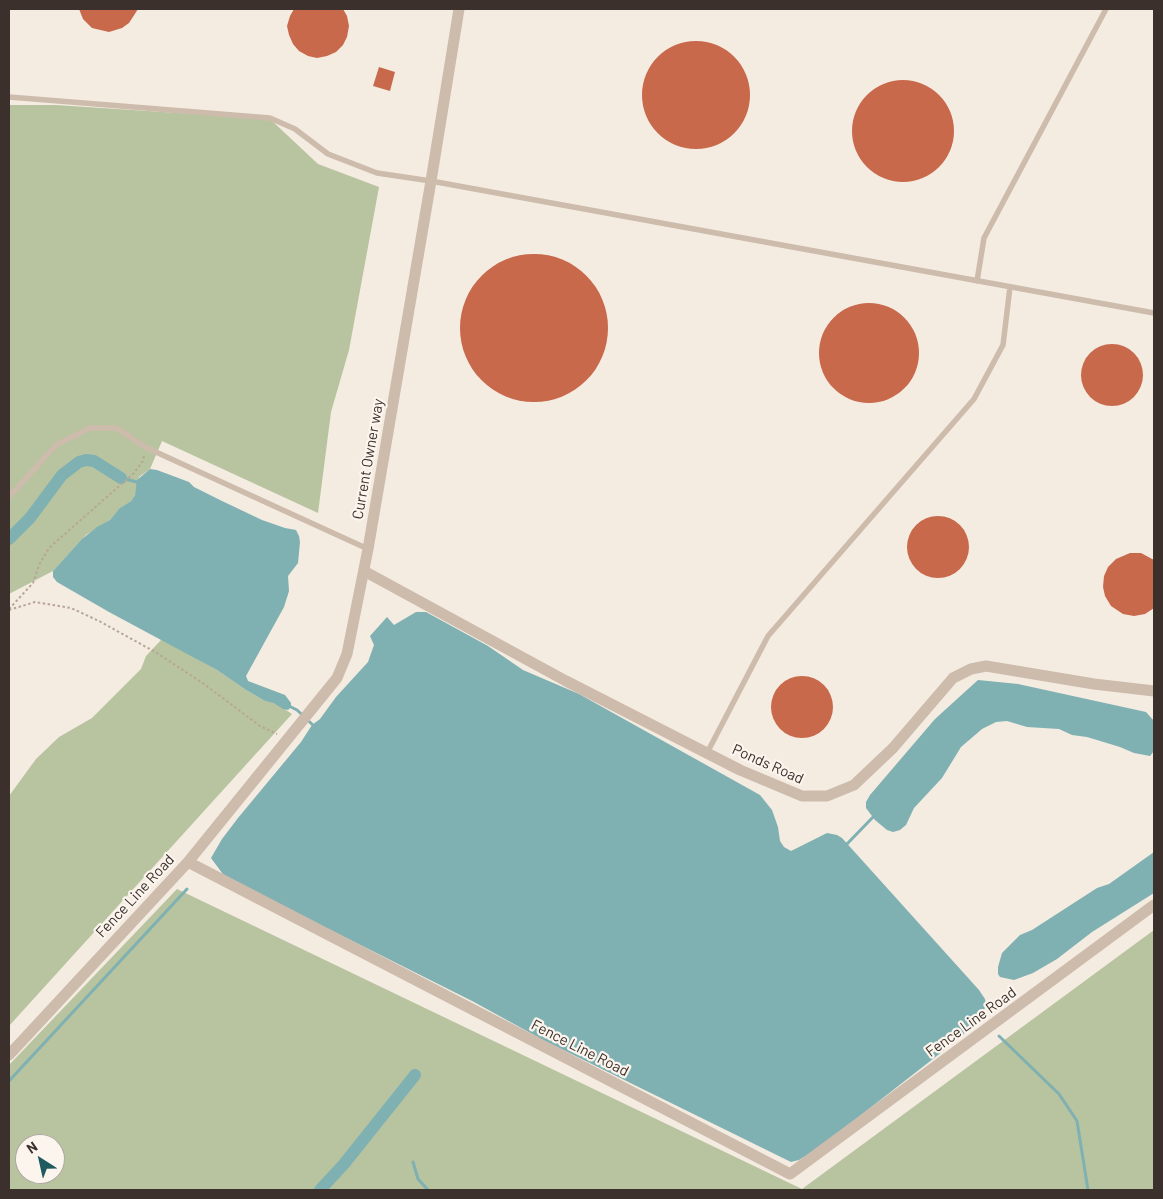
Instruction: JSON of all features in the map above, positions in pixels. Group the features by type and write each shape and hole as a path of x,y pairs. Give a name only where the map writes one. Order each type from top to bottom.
{"street":[{"name":"Current Owner way","path":"188,862 337,678 347,654 368,549 459,9"},
{"name":"Ponds Road","path":"364,572 566,681 740,770 802,796 828,796 854,785 893,748 953,678 971,668 986,666 1094,684 1154,691"},
{"name":"Fence Line Road","path":"9,1055 188,862 790,1174 1154,905"}],"lane":[{"path":"977,281 984,238 1106,9"},
{"path":"9,97 270,118 295,129 328,154 377,173 431,181 1154,313"},
{"path":"707,753 768,636 974,399 1003,345 1010,287"},
{"path":"9,497 56,445 90,428 117,428 145,447 368,549"}],"path":[{"path":"9,610 33,583 39,565 49,548 134,473 143,461 145,447"},
{"path":"9,610 35,602 71,608 157,653 204,684 260,726 288,739"}],"green space":[{"path":"9,105 56,105 270,119 318,164 379,187 349,350 331,412 318,513 162,441 150,469 139,477 135,495 131,501 122,507 110,520 86,535 53,571 9,594"},
{"path":"162,639 217,670 265,701 274,702 292,714 9,1026 9,796 36,759 59,737 92,718 141,669 146,656"},
{"path":"177,889 802,1189 1154,930 1154,1190 9,1190 9,1065"}],"water":[{"path":"150,469 189,482 194,487 262,520 296,530 300,542 298,563 288,576 289,591 284,607 246,676 248,681 285,695 291,703 291,707 288,710 265,701 217,670 109,612 57,582 53,577 53,571 82,539 97,527 110,520 120,508 131,501 135,495 137,480"},
{"path":"416,612 426,612 488,646 523,670 579,694 760,795 772,810 778,827 780,841 784,847 791,851 827,833 842,838 979,990 985,999 986,1006 977,1023 820,1147 799,1160 791,1162 545,1041 474,1002 225,877 211,858 222,839 301,742 312,725 320,719 336,697 368,662 374,645 370,636 387,617 394,625"},
{"path":"978,680 1018,684 1146,712 1154,721 1154,751 1150,756 1134,753 1087,737 1072,735 1059,729 1027,727 1007,721 996,722 982,729 961,747 942,778 914,808 906,825 900,830 893,832 887,830 875,820 866,808 866,802 870,795 935,719"},
{"path":"1154,852 1154,893 1092,932 1057,959 1033,973 1014,980 1000,977 998,967 1002,953 1020,935 1032,930 1097,888 1109,884"}],"building":[{"path":"79,9 138,9 129,23 122,28 109,32 92,28 83,19"},
{"path":"294,9 343,9 349,26 343,45 336,52 317,58 299,51 293,44 287,26"},
{"path":"696,41 717,45 734,57 746,74 750,95 746,116 734,133 717,145 696,149 675,145 658,133 646,116 642,95 646,74 658,57 675,45"},
{"path":"379,67 395,72 390,91 373,86"},
{"path":"903,80 923,84 939,95 950,111 954,131 950,151 939,167 923,178 903,182 883,178 867,167 856,151 852,131 856,111 867,95 883,84"},
{"path":"534,254 548,255 562,260 586,276 602,300 607,314 607,342 602,356 586,380 562,396 548,401 534,402 520,401 506,396 482,380 466,356 461,342 460,328 461,314 466,300 482,276 506,260 520,255"},
{"path":"869,303 888,306 905,317 916,334 919,353 916,372 905,389 888,400 869,403 850,400 833,389 822,372 819,353 822,334 833,317 850,306"},
{"path":"1106,344 1118,344 1134,353 1141,363 1143,375 1141,387 1134,397 1118,406 1106,406 1095,401 1086,392 1081,381 1081,369 1086,358 1095,349"},
{"path":"938,516 950,518 960,525 967,535 969,547 967,559 960,569 950,576 938,578 926,576 916,569 909,559 907,547 909,535 916,525 926,518"},
{"path":"1130,553 1141,553 1154,560 1154,608 1145,614 1134,616 1123,614 1111,606 1105,596 1103,587 1104,576 1108,567 1116,559"},
{"path":"796,676 808,676 824,685 831,695 833,707 831,719 824,729 808,738 796,738 785,733 776,724 771,713 771,701 776,690 785,681"}],"waterway":[{"path":"9,539 30,518 62,475 79,462 86,460 94,461 121,478"},
{"path":"121,478 139,484"},
{"path":"289,706 297,710 315,727"},
{"path":"846,845 875,815"},
{"path":"9,1081 187,889"},
{"path":"999,1036 1059,1094 1077,1121 1088,1190"},
{"path":"320,1190 344,1164 415,1075"},
{"path":"413,1162 418,1179 428,1190"}]}
